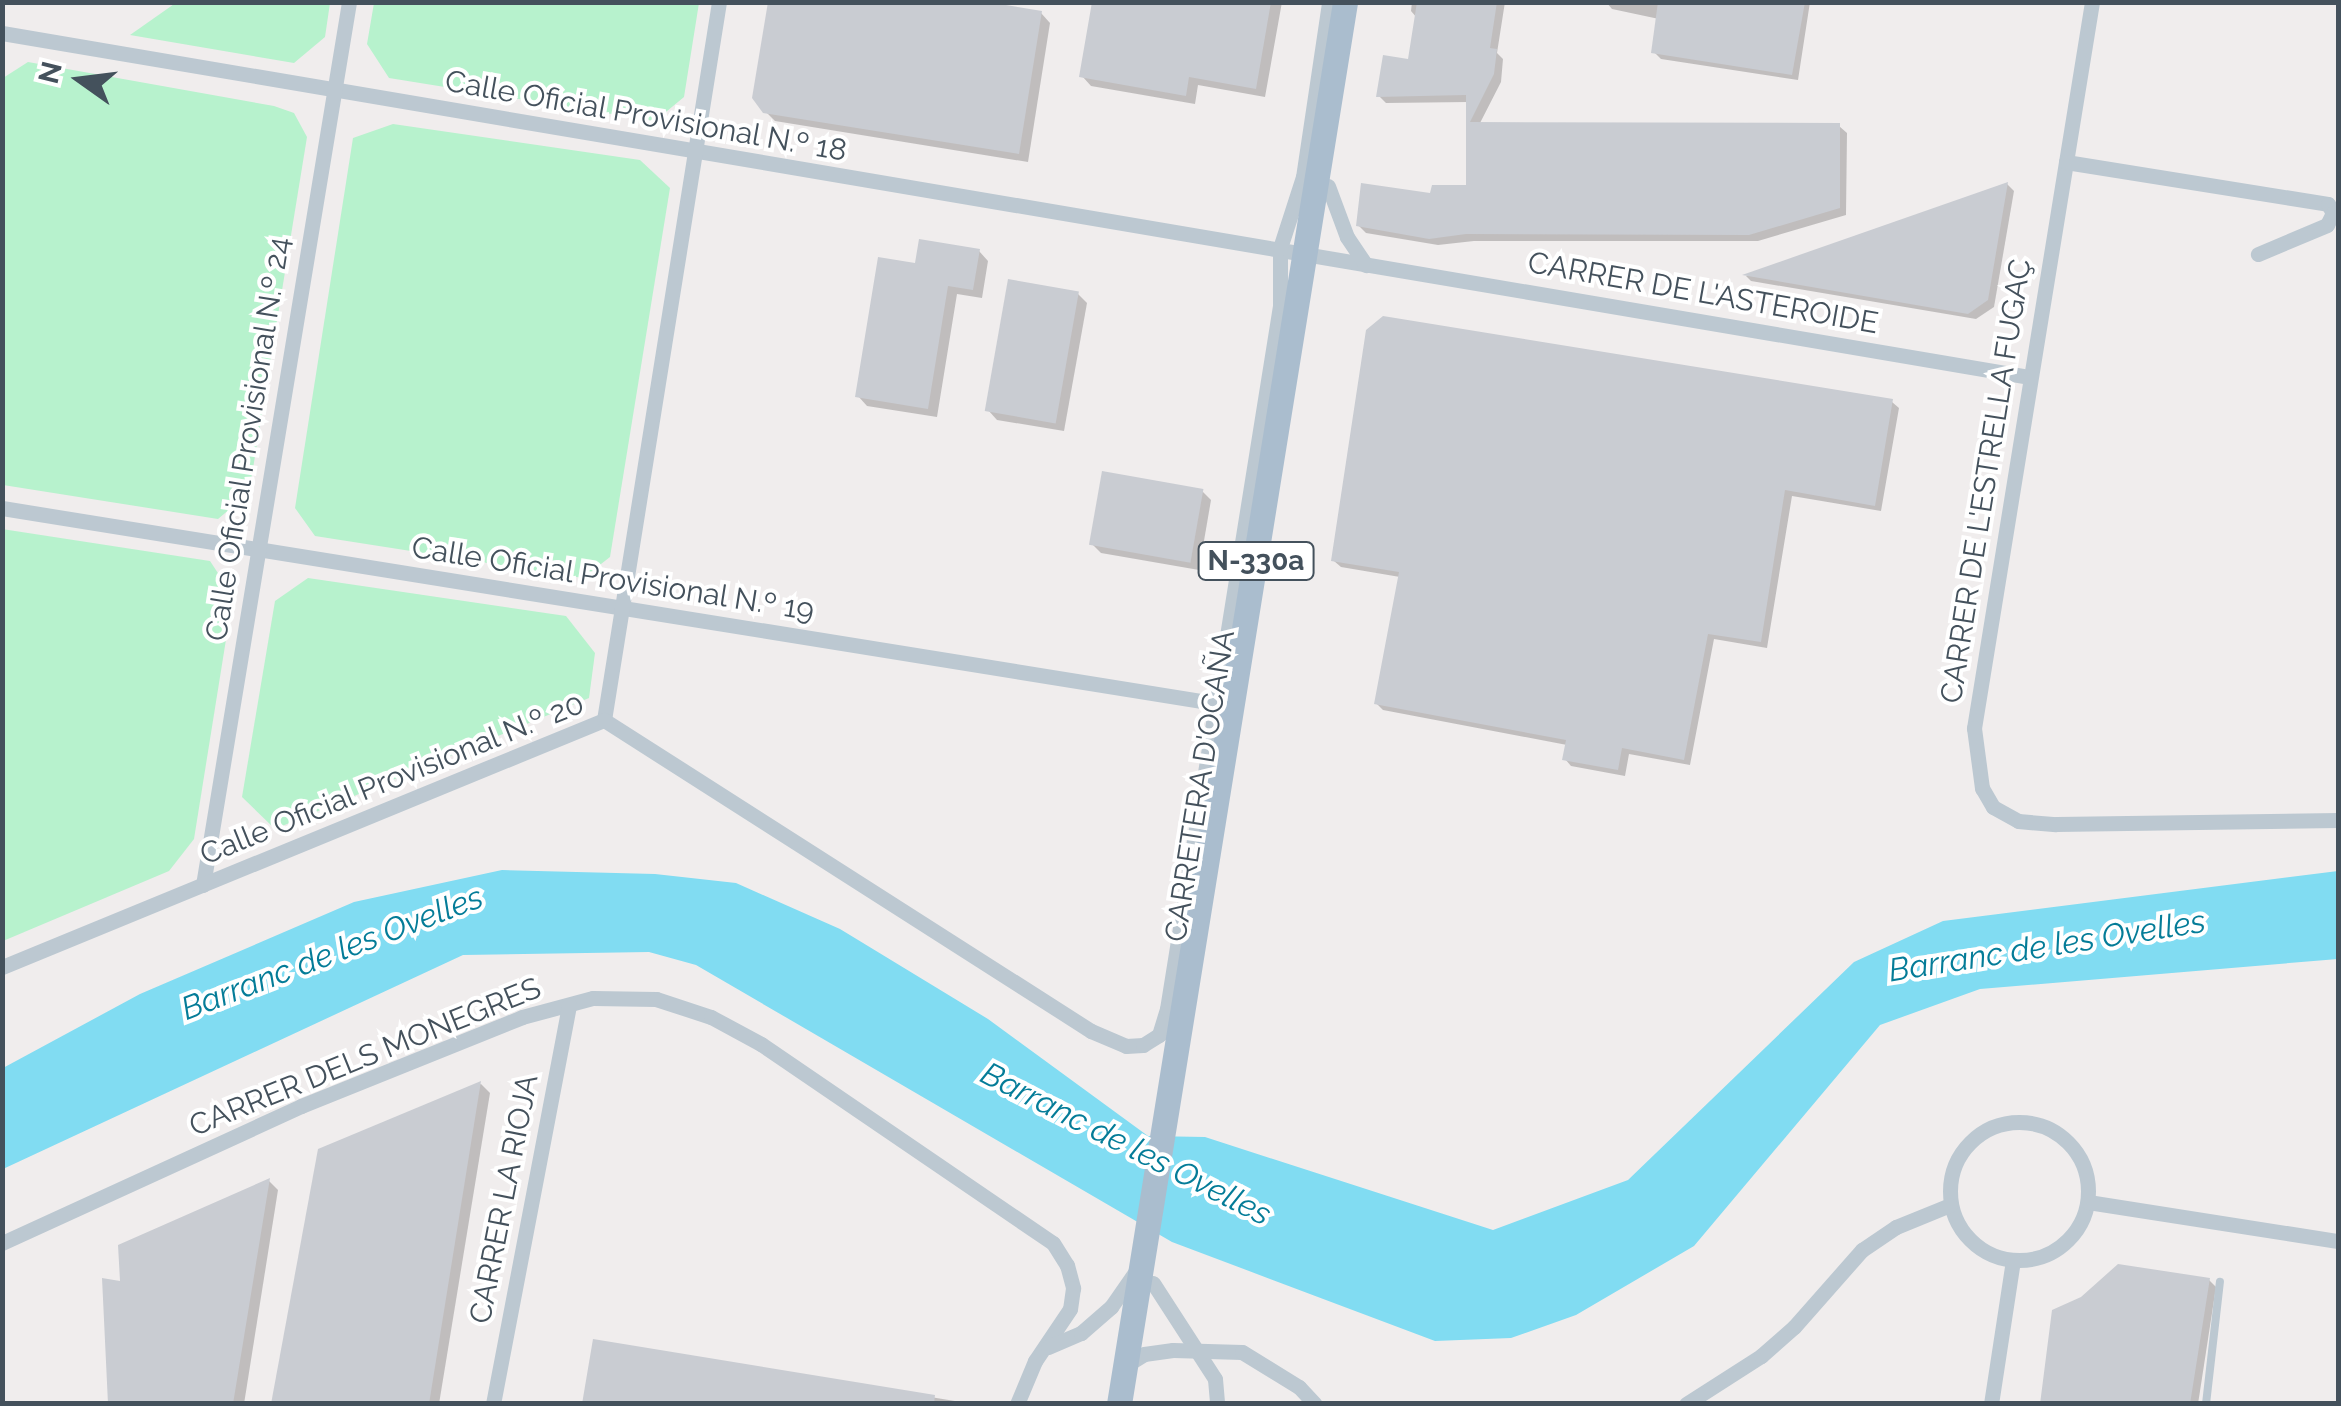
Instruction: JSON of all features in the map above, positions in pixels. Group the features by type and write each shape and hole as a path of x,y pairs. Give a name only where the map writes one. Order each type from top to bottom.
{"main road":[{"name":"CARRETERA D'OCAÑA","path":"1119,1404 1135,1360 1150,1272 1312,254 1346,2"},
{"name":"CARRETERA D'OCAÑA","path":"1312,254 1328,186 1357,2"},
{"name":"CARRETERA D'OCAÑA","path":"1135,1360 1136,1404"}],"street":[{"name":"Calle Oficial Provisional N.º 24","path":"203,886 349,2"},
{"path":"604,720 719,2"},
{"name":"CARRETERA D'OCAÑA","path":"1144,1045 1158,1036 1168,1009 1280,306 1280,248 1302,177 1329,2"},
{"name":"CARRER DE L'ESTRELLA FUGAÇ","path":"2092,2 1974,728 1982,788 1993,807 2018,821 2056,824 2338,820"},
{"name":"Calle Oficial Provisional N.º 18","path":"2,34 1312,254"},
{"path":"2066,162 2328,204 2333,213 2327,225 2258,254"},
{"path":"1328,186 1347,237 1366,265"},
{"name":"CARRER DE L'ASTEROIDE","path":"1312,254 2030,377"},
{"name":"Calle Oficial Provisional N.º 19","path":"2,508 1214,703"},
{"name":"Calle Oficial Provisional N.º 20","path":"2,966 604,720 1091,1031 1126,1046 1144,1045"},
{"name":"CARRER DELS MONEGRES","path":"2,1243 301,1106 522,1017 593,998 656,998 711,1017 761,1044 1053,1244 1067,1265 1073,1288 1070,1309 1029,1373 1017,1404"},
{"name":"CARRER LA RIOJA","path":"494,1404 569,1004"},
{"path":"2016,1122 2045,1126 2070,1144 2085,1170 2088,1202 2075,1233 2048,1255 2013,1261 1984,1253 1962,1233 1950,1205 1951,1175 1964,1148 1987,1129 2016,1122"},
{"path":"2088,1202 2338,1240"},
{"path":"1686,1404 1708,1394 1772,1346 1862,1250 1896,1228 1950,1205"},
{"path":"1991,1404 2013,1261"},
{"path":"1150,1272 1182,1333 1199,1348 1216,1380 1217,1404"},
{"name":"CARRETERA D'OCAÑA","path":"1048,1347 1081,1333 1150,1272"},
{"path":"1135,1360 1199,1348 1242,1352 1299,1387 1315,1404"}],"lane":[{"path":"2206,1404 2220,1282"}],"green space":[{"path":"177,2 330,3 325,37 294,63 130,35"},
{"path":"374,2 699,3 684,97 655,121 389,78 367,44"},
{"path":"28,62 274,106 294,113 307,137 249,493 218,519 3,485 3,78"},
{"path":"393,124 640,160 670,188 610,557 583,578 315,536 295,508 353,138"},
{"path":"2,529 210,561 233,596 194,839 169,871 3,941"},
{"path":"308,578 566,616 595,653 589,698 275,829 242,797 275,601"}],"water":[{"name":"Barranc de les Ovelles","path":"502,870 655,874 736,883 840,929 988,1019 1148,1136 1205,1137 1493,1230 1628,1180 1854,962 1943,921 2338,871 2338,959 1980,989 1880,1025 1694,1246 1576,1315 1511,1338 1435,1341 1172,1242 696,965 649,952 463,955 3,1169 3,1068 140,994 354,902"}],"building":[{"path":"768,2 988,2 1042,11 1019,154 763,113 752,98"},
{"path":"1092,2 1271,2 1256,89 1189,77 1186,96 1079,77"},
{"path":"1417,2 1497,2 1490,48 1497,49 1494,74 1470,122 1840,123 1840,208 1749,235 1466,234 1429,239 1356,226 1361,183 1430,193 1432,185 1466,185 1466,95 1376,97 1383,55 1408,59"},
{"path":"1658,2 1805,2 1792,75 1651,53"},
{"path":"2008,182 1988,300 1968,314 1742,275"},
{"path":"919,239 980,249 973,290 948,286 928,409 855,397 878,257 915,263"},
{"path":"1008,279 1079,292 1056,423 985,411"},
{"path":"1383,316 1893,399 1875,506 1785,490 1761,642 1708,634 1684,760 1622,748 1618,770 1562,760 1566,740 1374,704 1399,572 1331,561 1366,330"},
{"path":"1102,471 1203,489 1190,563 1089,545"},
{"path":"481,1081 429,1404 271,1404 318,1149"},
{"path":"270,1178 233,1404 108,1404 102,1278 120,1281 118,1245"},
{"path":"2118,1264 2210,1278 2190,1404 2040,1404 2052,1310 2081,1297"},
{"path":"593,1339 935,1395 934,1404 582,1404"}]}
